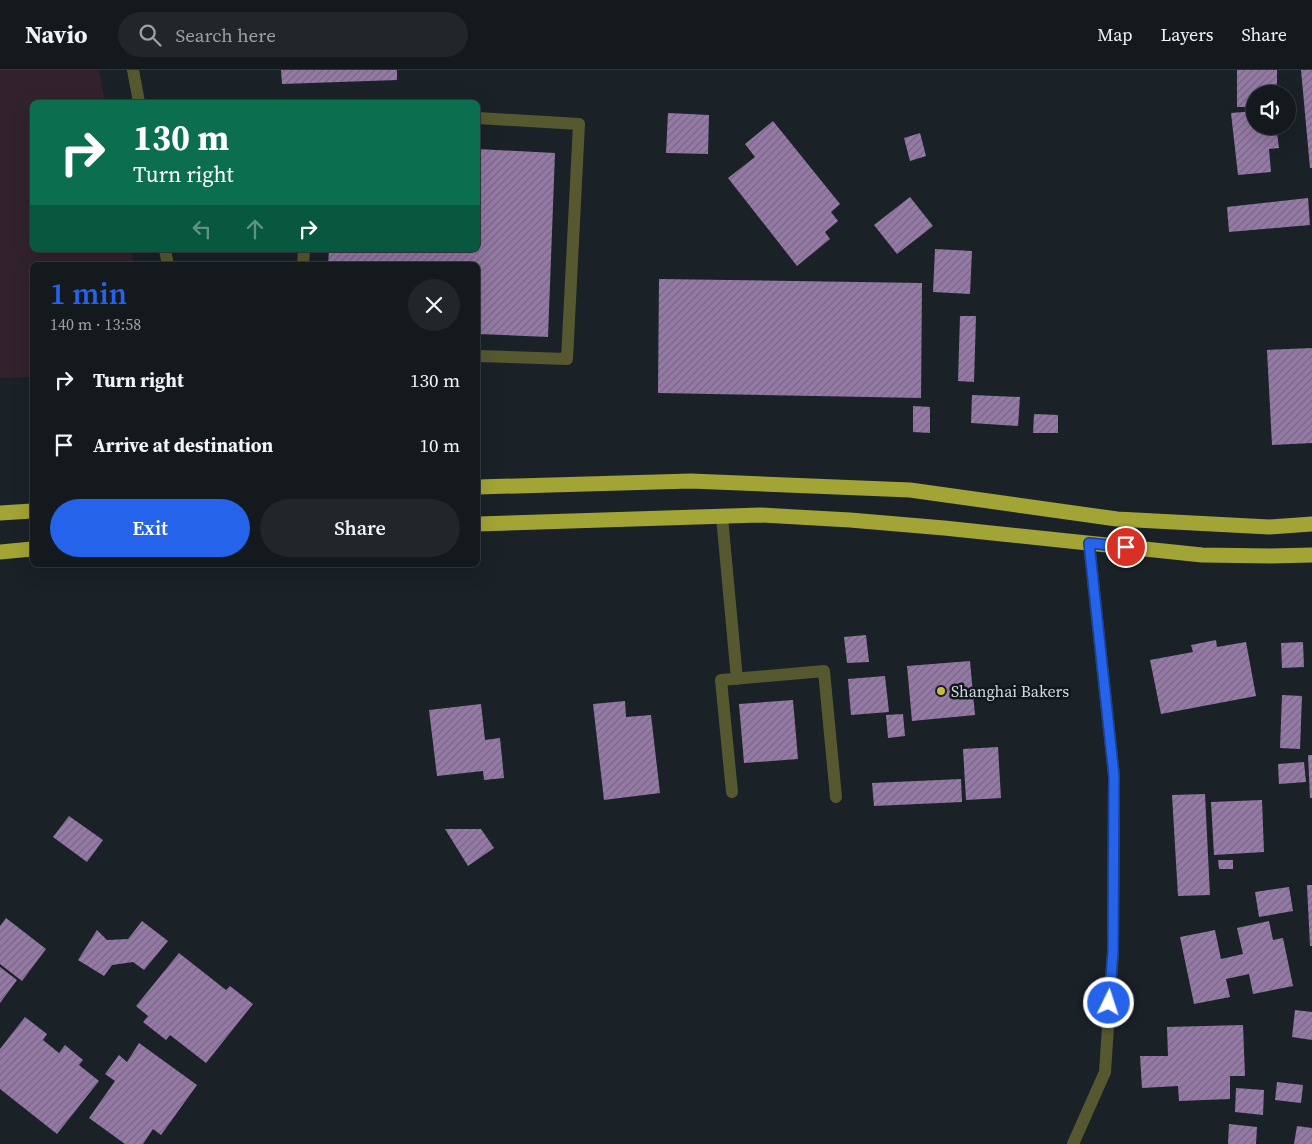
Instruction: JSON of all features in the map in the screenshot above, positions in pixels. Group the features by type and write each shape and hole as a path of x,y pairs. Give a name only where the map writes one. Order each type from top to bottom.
{"highway":[{"path":"480,488 691,481 910,490 1117,520 1269,527 1312,524"},
{"path":"0,513 30,511"},
{"path":"480,524 760,515 850,520 1202,555 1312,555"},
{"path":"0,552 30,549"}],"street":[{"path":"133,70 139,100"},
{"path":"480,118 579,124 567,359 480,356"},
{"path":"722,517 737,678"},
{"path":"1073,1144 1104,1072 1113,951 1114,776 1089,543"},
{"path":"732,792 721,680 824,671 836,798"}],"shaded area":[{"path":"0,70 99,70 105,100 30,100 30,252 131,252 133,262 30,262 30,377 0,378"}],"building":[{"path":"281,70 397,70 397,80 282,84"},
{"path":"1237,70 1277,70 1277,85 1246,85 1246,107 1237,107"},
{"path":"1301,70 1312,70 1312,168 1310,168"},
{"path":"1246,112 1246,135 1277,135 1279,148 1269,149 1271,172 1238,175 1231,113"},
{"path":"668,113 709,115 708,154 666,153"},
{"path":"773,121 840,204 831,212 838,221 825,232 830,239 797,266 728,178 755,157 745,144"},
{"path":"920,133 926,156 910,161 904,138"},
{"path":"480,149 555,153 548,337 480,334 480,262 328,262 329,252 480,252"},
{"path":"910,197 933,226 897,254 874,225"},
{"path":"1308,198 1310,225 1229,232 1227,207"},
{"path":"935,249 972,251 970,294 933,292"},
{"path":"659,279 922,283 921,398 658,393"},
{"path":"960,316 976,316 974,382 958,381"},
{"path":"1312,348 1312,443 1272,445 1267,350"},
{"path":"972,395 1020,397 1018,426 971,423"},
{"path":"913,406 930,407 930,433 913,432"},
{"path":"1034,414 1058,415 1058,433 1033,433"},
{"path":"866,635 869,662 847,663 844,637"},
{"path":"1216,640 1217,647 1246,642 1256,696 1161,714 1150,660 1193,652 1191,645"},
{"path":"1303,642 1304,667 1282,668 1281,643"},
{"name":"Shanghai Bakers","path":"970,661 975,715 912,721 907,666"},
{"path":"885,676 889,712 851,715 848,679"},
{"path":"1282,695 1302,696 1300,749 1280,748"},
{"path":"793,700 798,759 744,763 739,704"},
{"path":"625,701 626,717 651,715 660,793 604,800 593,704"},
{"path":"481,704 485,740 500,738 504,778 484,780 483,771 437,776 429,710"},
{"path":"903,714 905,736 888,738 886,715"},
{"path":"998,747 1001,798 966,800 963,749"},
{"path":"1308,755 1312,755 1312,798 1310,798"},
{"path":"1304,762 1306,782 1279,784 1278,764"},
{"path":"961,779 962,802 874,806 872,783"},
{"path":"1205,794 1210,895 1178,896 1172,795"},
{"path":"1262,800 1264,852 1214,855 1211,802"},
{"path":"69,816 103,840 87,862 53,837"},
{"path":"445,829 481,829 494,848 468,866"},
{"path":"1218,860 1233,860 1233,869 1219,869"},
{"path":"1307,885 1312,885 1312,946 1310,946"},
{"path":"1289,887 1293,911 1259,917 1255,892"},
{"path":"6,918 46,949 22,981 0,964 0,926"},
{"path":"142,921 168,941 144,970 133,962 112,965 104,976 78,960 97,930 107,940 128,939"},
{"path":"1269,921 1273,940 1283,938 1293,986 1253,994 1249,974 1226,979 1230,997 1194,1004 1180,937 1215,930 1221,959 1243,954 1237,928"},
{"path":"179,953 226,990 230,986 253,1004 206,1063 170,1035 166,1040 143,1022 148,1016 136,1006"},
{"path":"0,967 17,980 0,1003"},
{"path":"1295,1010 1312,1012 1312,1040 1292,1037"},
{"path":"25,1017 47,1034 43,1040 59,1053 65,1045 83,1060 79,1065 99,1081 57,1134 0,1089 0,1049"},
{"path":"1243,1025 1245,1076 1230,1076 1230,1099 1179,1101 1178,1086 1142,1088 1140,1056 1168,1056 1167,1027"},
{"path":"139,1043 197,1085 161,1135 153,1129 143,1144 125,1144 89,1118 115,1081 105,1074 119,1055 127,1062"},
{"path":"1277,1082 1303,1085 1301,1103 1275,1100"},
{"path":"1236,1088 1264,1090 1263,1115 1235,1112"},
{"path":"1229,1124 1257,1127 1256,1144 1228,1144"},
{"path":"1297,1126 1312,1128 1312,1144 1294,1144"}],"place":[{"name":"Shanghai Bakers","path":"941,691"}],"route":[{"path":"1109,1003 1113,951 1114,776 1089,543 1126,547"}]}
